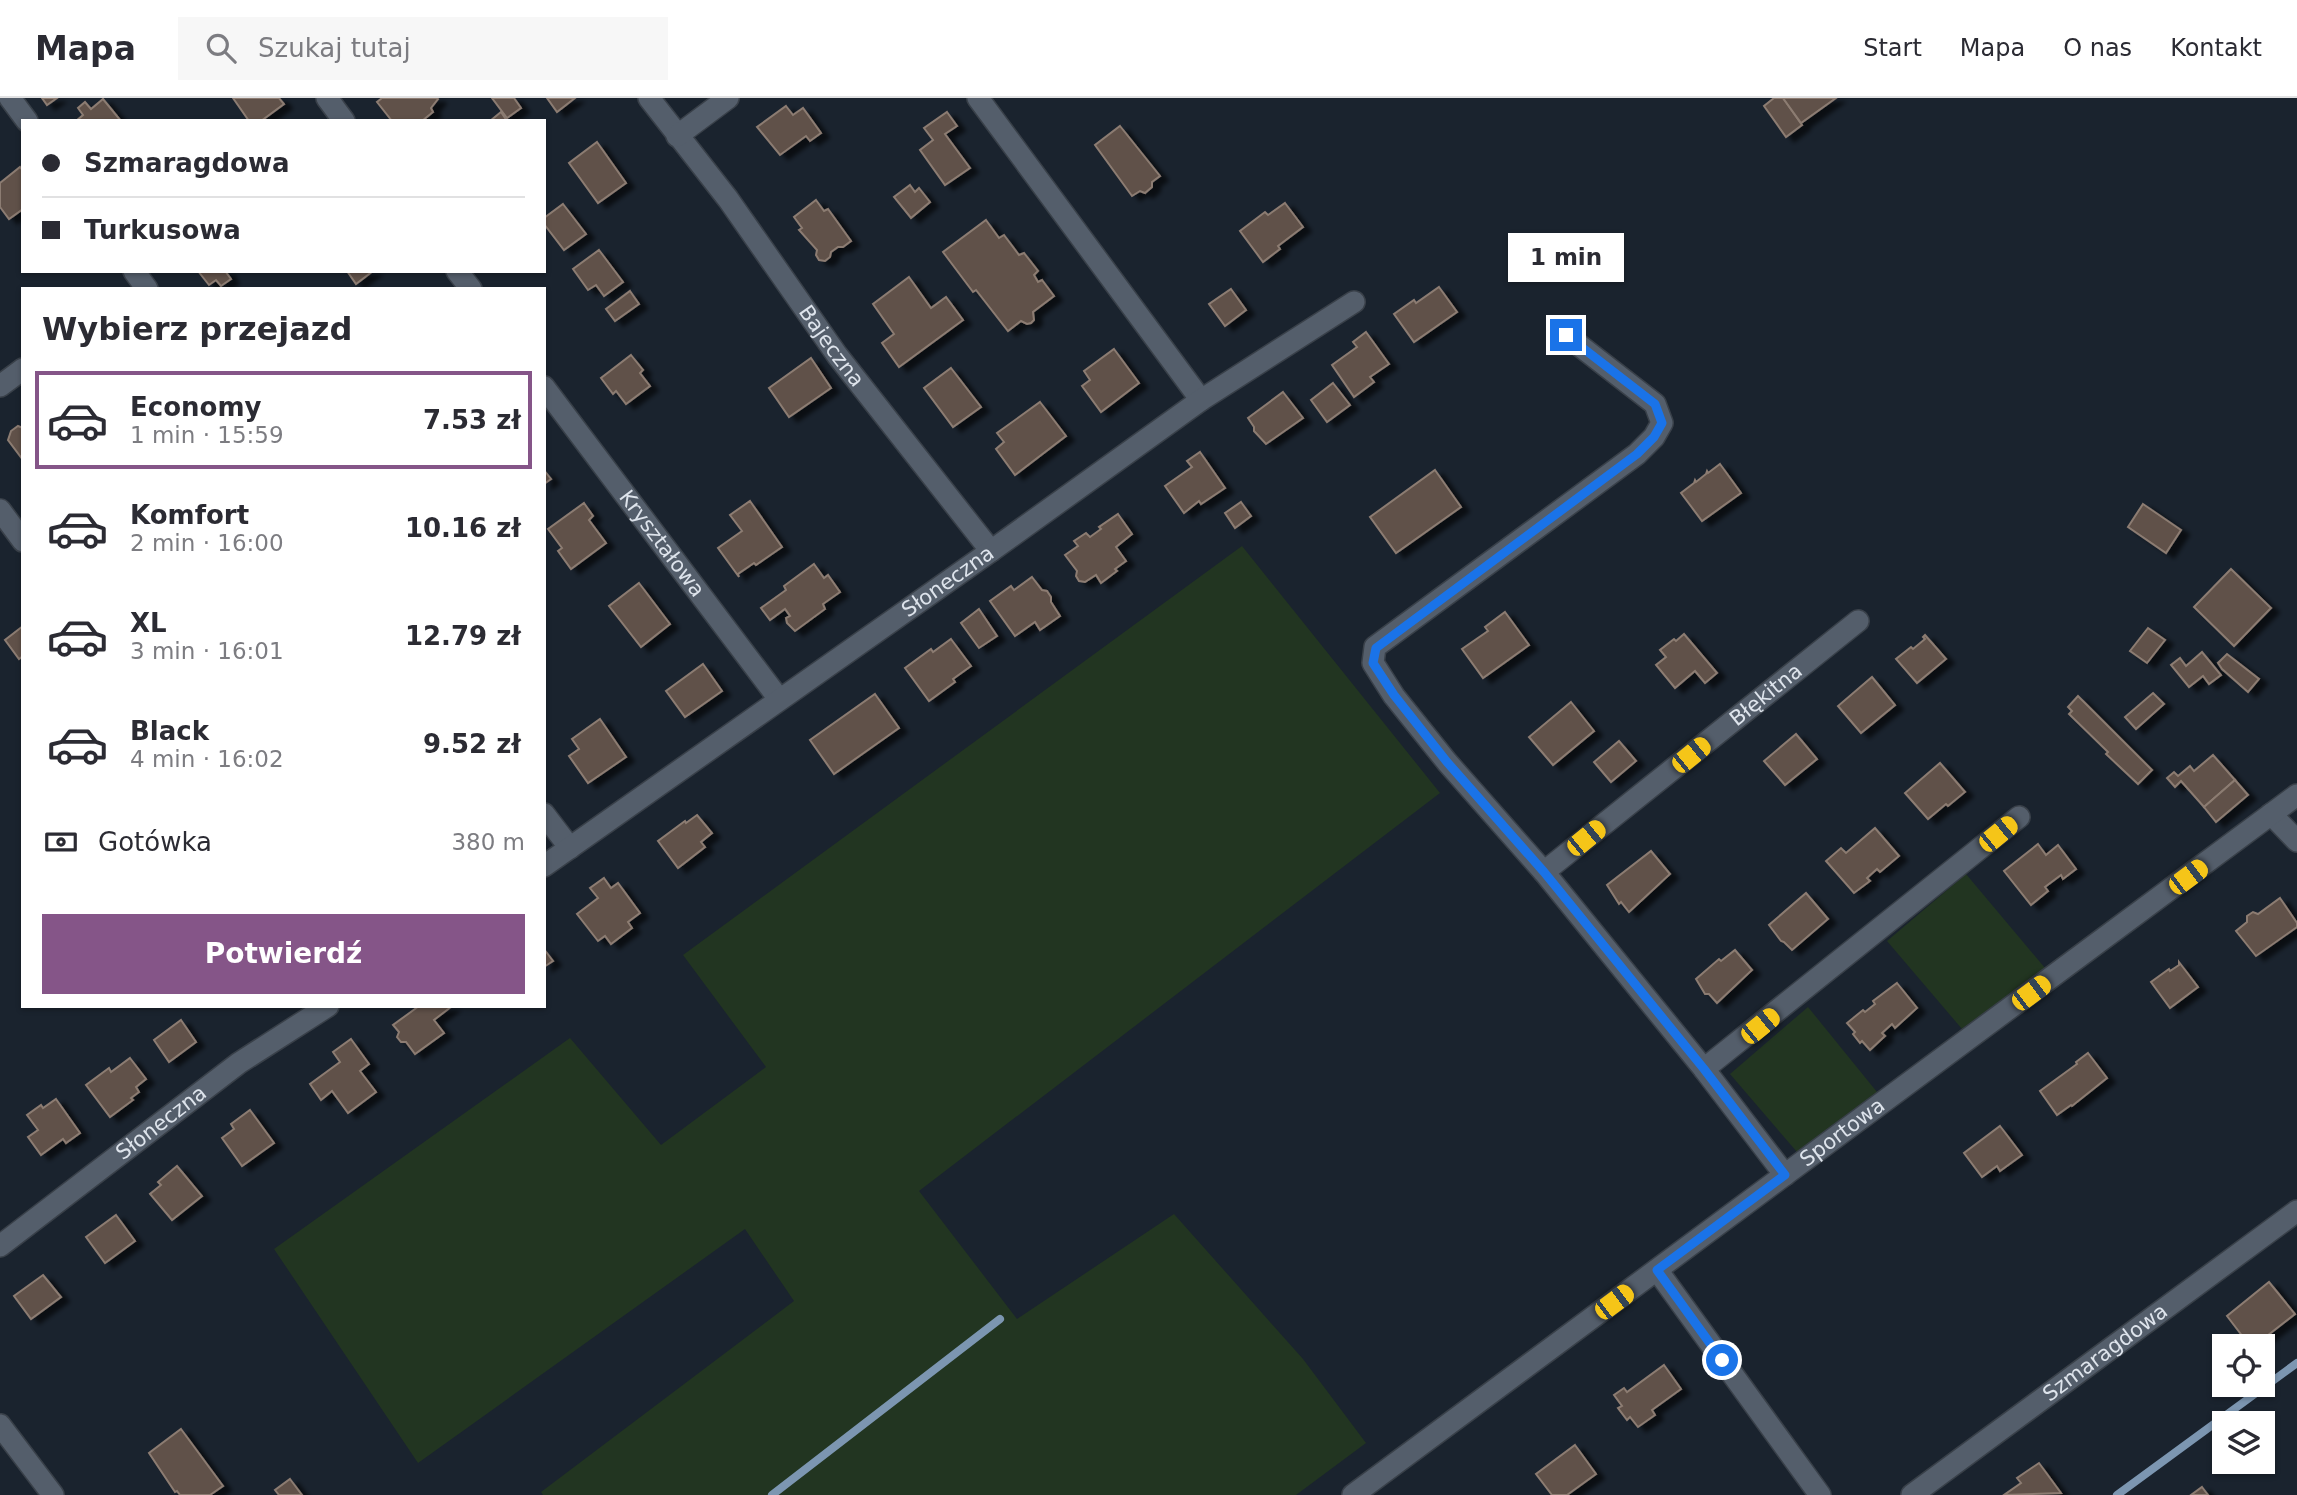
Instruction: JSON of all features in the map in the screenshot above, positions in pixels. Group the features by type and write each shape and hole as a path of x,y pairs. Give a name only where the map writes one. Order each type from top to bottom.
{"street":[{"path":"10,98 26,119"},
{"path":"327,98 343,119"},
{"name":"Bajeczna","path":"649,98 727,199 837,355 991,551"},
{"path":"677,136 728,98"},
{"path":"978,98 1201,400"},
{"path":"459,273 469,287"},
{"name":"Słoneczna","path":"546,865 1201,400 1354,302"},
{"path":"1566,335 1655,404 1662,423 1654,437 1637,454 1376,648 1373,663 1394,695 1447,762 1544,872 1704,1069 1785,1175"},
{"path":"0,386 21,370"},
{"name":"Kryształowa","path":"546,390 779,699"},
{"path":"0,510 21,538"},
{"name":"Błękitna","path":"1544,872 1858,621"},
{"name":"Sportowa","path":"1353,1495 2297,796"},
{"path":"2271,814 2297,841"},
{"path":"546,817 570,848"},
{"path":"1704,1069 2019,817"},
{"name":"Słoneczna","path":"0,1246 239,1063 325,1008"},
{"name":"Szmaragdowa","path":"1912,1495 2297,1212"},
{"path":"1657,1270 1820,1495"},
{"path":"0,1426 53,1495"}],"green space":[{"path":"1242,546 1440,793 919,1191 1017,1319 1174,1214 1303,1359 1366,1443 1296,1495 543,1495 541,1492 794,1301 745,1229 418,1463 274,1249 570,1038 661,1145 766,1067 683,955"},
{"path":"1966,874 2045,968 1962,1029 1887,941"},
{"path":"1808,1007 1877,1092 1797,1152 1730,1074"}],"building":[{"path":"42,98 57,98 47,105"},
{"path":"233,98 279,98 284,104 264,119 248,119"},
{"path":"382,98 438,99 431,108 433,112 424,119 390,119 377,102"},
{"path":"492,98 514,98 521,108 507,118"},
{"path":"547,98 575,98 557,112"},
{"path":"1774,98 1783,98 1802,125 1786,137 1764,106"},
{"path":"1783,98 1836,98 1801,123"},
{"path":"103,99 119,119 78,119 83,115 78,108 85,102 91,109"},
{"path":"786,106 793,115 803,108 821,133 810,141 806,136 780,155 757,127"},
{"path":"501,112 506,119 492,119"},
{"path":"947,112 957,126 945,134 970,168 945,185 920,150 933,140 924,128"},
{"path":"1120,126 1160,176 1145,193 1140,191 1132,196 1095,145"},
{"path":"597,142 626,183 598,203 569,163"},
{"path":"21,168 21,210 9,219 0,207 0,183"},
{"path":"910,185 915,192 919,188 930,202 911,218 894,197"},
{"path":"816,200 824,211 828,209 851,241 831,252 825,261 819,260 817,250 799,230 802,228 794,217"},
{"path":"1285,203 1303,227 1278,246 1280,249 1263,262 1240,231 1265,212 1268,215"},
{"path":"563,204 586,234 564,250 546,227 546,217"},
{"path":"986,220 999,238 1004,235 1019,255 1024,253 1038,271 1034,275 1038,282 1042,280 1054,296 1033,312 1034,320 1031,323 1021,321 1008,331 976,290 973,292 943,252"},
{"path":"599,250 623,282 604,296 596,285 588,290 573,269"},
{"path":"200,273 227,273 231,279 221,286 216,280 209,285"},
{"path":"348,273 370,273 356,284"},
{"path":"909,277 931,308 946,297 963,320 899,367 882,343 894,334 873,304"},
{"path":"1439,287 1457,312 1414,342 1394,314"},
{"path":"1231,289 1246,310 1225,326 1209,304"},
{"path":"630,291 639,304 615,321 606,309"},
{"path":"1366,332 1389,364 1370,377 1374,382 1354,397 1332,365 1357,347 1353,342"},
{"path":"1114,349 1139,383 1101,412 1082,386 1090,380 1084,371"},
{"path":"631,355 643,370 640,373 650,386 626,404 616,391 613,394 601,378"},
{"path":"811,358 831,388 789,417 769,388"},
{"path":"951,368 981,407 953,427 924,388"},
{"path":"1333,383 1350,405 1327,422 1311,400"},
{"path":"1283,392 1303,418 1266,444 1254,431 1248,418"},
{"path":"1040,402 1066,436 1015,475 996,449 1004,442 997,433"},
{"path":"18,426 21,427 21,457 8,440 11,431"},
{"path":"1200,452 1225,488 1201,504 1199,501 1184,513 1165,486 1192,467 1187,461"},
{"path":"1720,464 1741,493 1702,521 1681,493 1707,471 1708,473"},
{"path":"1435,470 1461,507 1396,553 1370,517"},
{"path":"750,501 782,547 738,574 739,577 718,548 742,531 730,515"},
{"path":"1241,502 1251,516 1235,528 1225,513"},
{"path":"584,503 593,516 589,520 606,543 571,569 558,551 562,548 548,529"},
{"path":"2143,504 2181,530 2166,553 2128,527"},
{"path":"1118,514 1132,534 1116,547 1126,561 1101,583 1096,575 1085,582 1079,581 1077,571 1065,555 1078,546 1074,541 1086,533 1090,537"},
{"path":"814,564 824,578 828,575 840,592 823,604 825,609 795,631 787,623 786,618 790,616 785,609 770,620 761,608 786,590 784,586"},
{"path":"2231,569 2271,608 2234,646 2194,607"},
{"path":"1032,577 1042,590 1047,591 1060,616 1040,630 1035,622 1015,636 990,601 1011,586 1014,590"},
{"path":"639,583 670,624 641,647 609,606"},
{"path":"979,609 997,636 979,648 961,623"},
{"path":"1505,612 1529,645 1483,678 1462,649 1488,631 1485,627"},
{"path":"21,628 21,658 19,659 5,640"},
{"path":"2148,628 2165,640 2147,663 2130,651"},
{"path":"1684,634 1717,673 1705,683 1695,671 1675,688 1656,665 1666,657 1660,650"},
{"path":"1925,635 1946,659 1917,683 1896,659 1911,647 1913,649 1925,639"},
{"path":"951,639 971,666 929,701 905,668 931,649 933,652"},
{"path":"2202,652 2221,675 2209,684 2203,676 2189,687 2171,665 2180,658 2186,666"},
{"path":"2227,654 2259,679 2248,692 2218,663"},
{"path":"703,664 722,691 685,717 666,691"},
{"path":"1872,677 1895,705 1861,733 1838,706"},
{"path":"2153,693 2164,704 2136,729 2125,717"},
{"path":"875,694 899,728 834,774 810,740"},
{"path":"2078,696 2152,770 2138,784 2069,714 2072,711 2068,707"},
{"path":"1571,702 1594,731 1553,765 1529,737"},
{"path":"600,719 626,757 588,783 569,756 579,749 572,739"},
{"path":"1796,734 1817,759 1785,785 1764,761"},
{"path":"1619,741 1636,761 1611,782 1594,762"},
{"path":"2213,755 2235,780 2204,807 2181,781 2175,787 2167,778 2174,772 2178,776 2190,766 2194,771"},
{"path":"1940,763 1965,792 1928,819 1905,793"},
{"path":"2235,780 2248,795 2216,822 2204,807"},
{"path":"697,815 712,833 701,842 705,847 678,868 658,841"},
{"path":"1875,828 1899,856 1880,872 1877,869 1867,878 1870,881 1854,893 1826,861 1841,848 1846,853"},
{"path":"2038,844 2046,855 2058,845 2076,869 2063,879 2061,875 2045,887 2048,891 2031,905 2004,871"},
{"path":"1651,851 1670,874 1629,912 1621,902 1619,904 1607,885"},
{"path":"604,878 611,888 618,883 640,913 628,922 632,928 611,944 605,936 598,941 577,914 598,898 590,888"},
{"path":"1806,893 1828,919 1792,950 1769,925"},
{"path":"2280,898 2297,927 2256,956 2236,931 2247,922 2247,916 2253,912 2258,914"},
{"path":"1735,950 1752,970 1717,1003 1709,994 1705,994 1696,979 1719,959 1721,961"},
{"path":"546,952 553,961 546,966"},
{"path":"2179,962 2198,987 2170,1008 2151,982 2179,965"},
{"path":"1897,983 1917,1008 1895,1028 1892,1024 1882,1033 1885,1036 1870,1050 1862,1041 1860,1043 1847,1023 1875,1004 1873,1001"},
{"path":"416,1008 450,1008 434,1020 444,1033 415,1054 406,1042 401,1042 397,1037 399,1032 393,1025"},
{"path":"181,1020 196,1042 169,1062 154,1040"},
{"path":"351,1039 369,1064 360,1071 376,1092 348,1113 332,1091 321,1100 310,1084 340,1062 333,1052"},
{"path":"2088,1053 2107,1078 2057,1115 2040,1091"},
{"path":"130,1058 146,1079 136,1087 139,1092 131,1098 133,1100 110,1117 86,1085 109,1068 111,1072"},
{"path":"56,1099 80,1133 66,1143 63,1139 41,1155 28,1137 38,1130 27,1115"},
{"path":"250,1110 274,1143 242,1166 222,1138 234,1129 231,1124"},
{"path":"2000,1126 2022,1155 2000,1171 1997,1166 1982,1177 1964,1153"},
{"path":"177,1166 202,1196 172,1220 150,1194 161,1185 158,1182"},
{"path":"116,1215 135,1241 105,1263 86,1237"},
{"path":"43,1275 61,1297 31,1319 14,1296"},
{"path":"2269,1282 2295,1314 2269,1334 2241,1334 2227,1316"},
{"path":"1664,1365 1681,1389 1652,1410 1655,1415 1638,1427 1630,1417 1627,1420 1618,1408 1622,1406 1614,1395 1624,1388 1627,1392"},
{"path":"181,1429 223,1486 210,1495 180,1495 175,1492 149,1453"},
{"path":"1575,1445 1596,1474 1567,1495 1552,1495 1536,1474"},
{"path":"2039,1463 2061,1493 2004,1495 2021,1483 2017,1478"},
{"path":"290,1479 302,1495 279,1495 275,1490"},
{"path":"2202,1487 2208,1495 2191,1495"}],"waterway":[{"path":"772,1495 1000,1319"},
{"path":"2117,1495 2297,1363"}],"route":[{"path":"1566,335 1655,404 1662,423 1654,437 1637,454 1376,648 1373,663 1380,677 1447,762 1544,872 1704,1069 1785,1175 1657,1270 1722,1360"}]}
